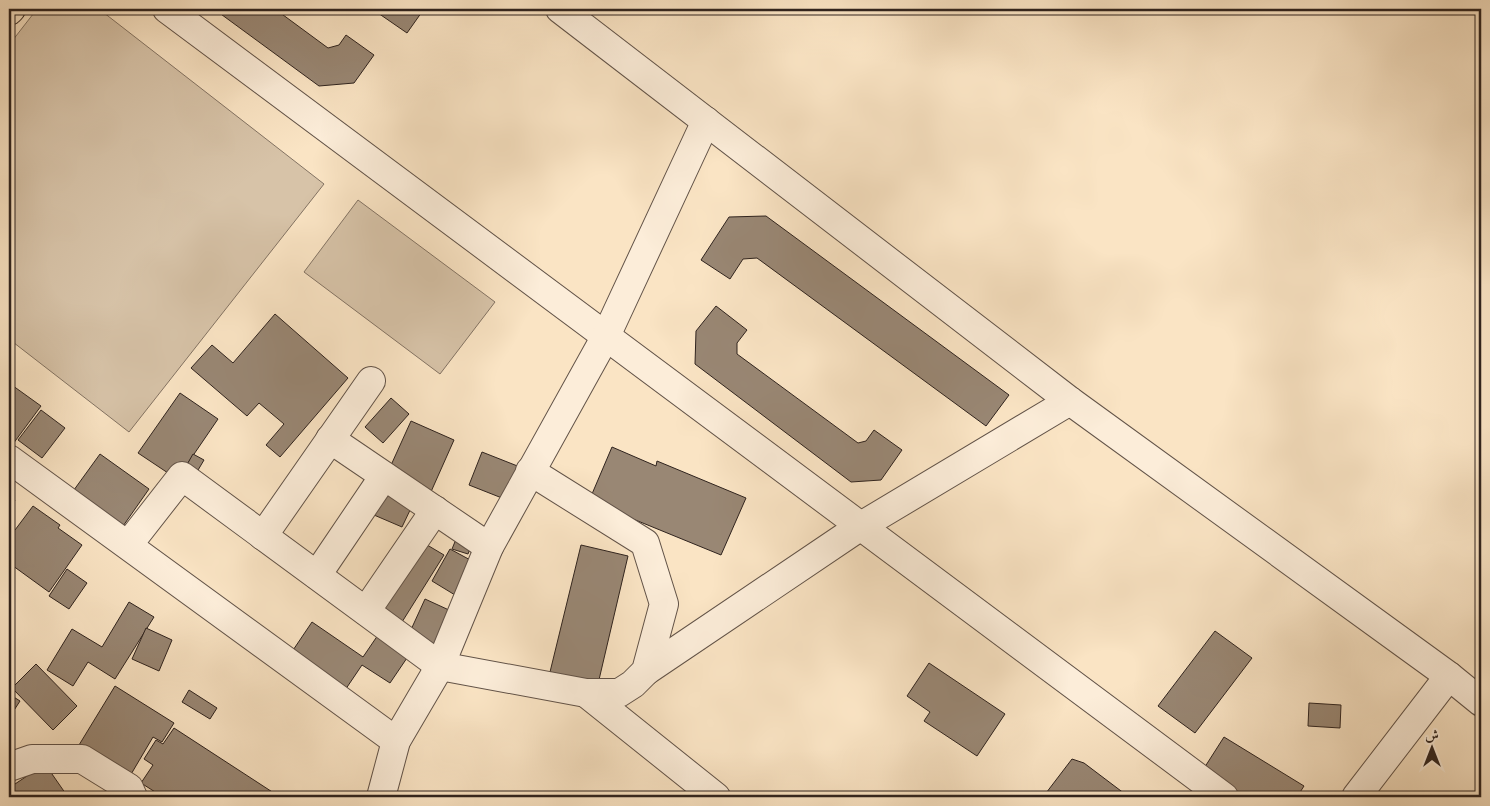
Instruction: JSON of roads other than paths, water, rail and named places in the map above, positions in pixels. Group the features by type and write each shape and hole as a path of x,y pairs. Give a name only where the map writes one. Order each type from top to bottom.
{"street":[{"path":"167,9 1224,797"},
{"path":"560,9 1070,401 1449,676 1481,702"},
{"path":"380,797 396,741 440,666 489,547 606,336 706,121"},
{"path":"263,536 370,381"},
{"path":"128,545 182,476 440,666 586,693 619,693 633,684 646,671 861,526 1070,401"},
{"path":"330,439 489,547"},
{"path":"9,459 396,741"},
{"path":"530,471 645,543 664,604 646,671"},
{"path":"317,575 384,476"},
{"path":"366,611 434,510"},
{"path":"1356,797 1449,676"},
{"path":"586,693 716,797"},
{"path":"9,767 32,759 82,759 129,788 133,797"}]}
